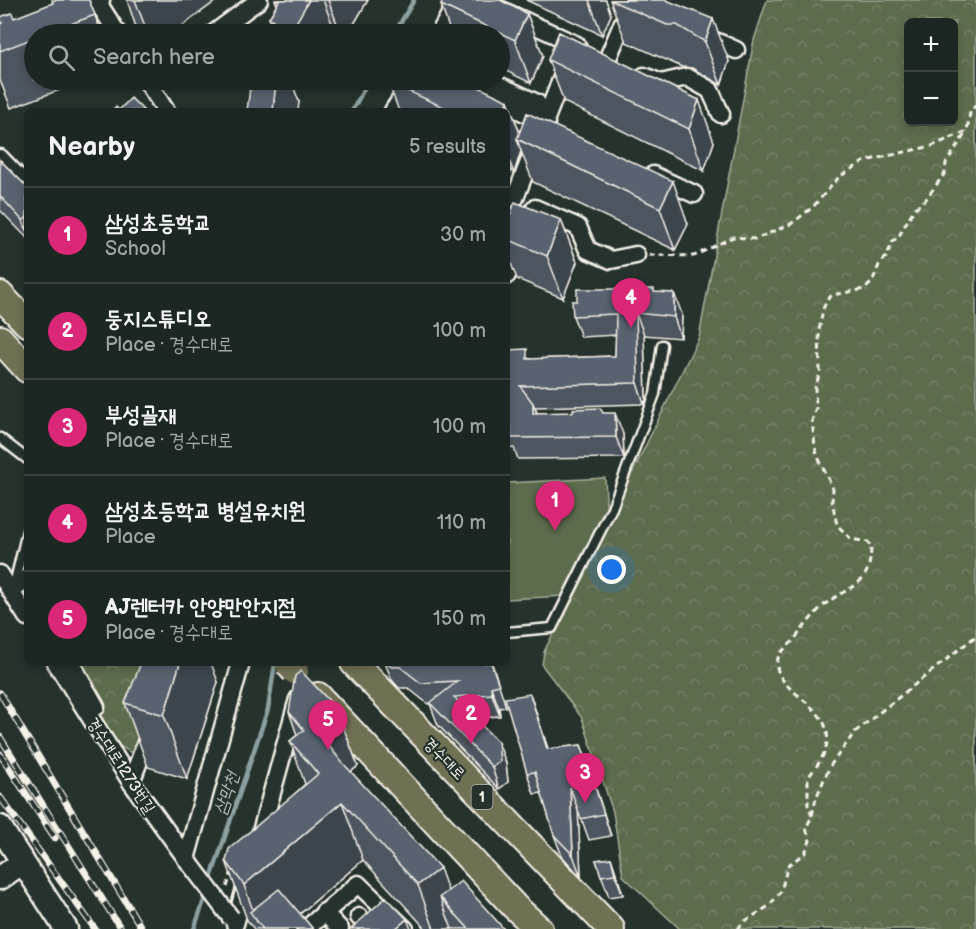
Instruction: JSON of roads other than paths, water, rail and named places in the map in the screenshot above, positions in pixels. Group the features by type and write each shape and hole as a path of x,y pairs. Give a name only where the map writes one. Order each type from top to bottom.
{"main road":[{"path":"0,295 24,320"},
{"path":"0,339 24,366"},
{"name":"경수대로","path":"362,666 611,929"},
{"path":"296,672 515,907 539,929"}],"street":[{"path":"43,17 98,0 112,24"},
{"path":"227,24 259,0"},
{"path":"445,24 458,0"},
{"path":"480,0 661,83 687,77 710,90 721,114"},
{"path":"618,64 633,3"},
{"path":"684,26 736,50"},
{"path":"575,44 537,119 511,196 578,226 588,250 611,260 636,255"},
{"path":"154,90 164,108"},
{"path":"395,108 407,90"},
{"path":"479,90 566,133"},
{"path":"509,90 537,103 537,119"},
{"path":"0,158 24,183"},
{"path":"640,168 694,194"},
{"path":"510,268 535,208"},
{"path":"0,574 24,612"},
{"path":"12,592 24,581"},
{"path":"64,666 116,744"},
{"name":"경수대로1273번길","path":"64,666 131,782 235,924"},
{"path":"189,862 240,666"},
{"path":"235,924 252,863 296,672"},
{"path":"131,782 156,718"},
{"path":"0,827 66,929"},
{"path":"0,878 23,862"},
{"path":"306,929 358,884 405,929"},
{"path":"324,912 340,929"},
{"path":"358,916 370,929"}],"lane":[{"path":"510,632 552,628 616,498 655,394 662,345"},
{"path":"0,438 24,457"},
{"path":"12,592 24,543"}],"waterway":[{"name":"삼막천","path":"400,24 414,0"},
{"name":"삼막천","path":"354,108 364,90"},
{"name":"삼막천","path":"209,884 268,709 275,666"},
{"name":"삼막천","path":"194,929 207,892"}],"railway":[{"path":"0,693 142,929"},
{"path":"0,737 121,929"},
{"path":"0,754 55,838"},
{"path":"0,797 95,929"}],"place":[{"name":"삼성초등학교 병설유치원","path":"631,328"},
{"name":"삼성초등학교","path":"555,531"},
{"name":"둥지스튜디오","path":"471,744"},
{"name":"AJ렌터카 안양만안지점","path":"328,750"},
{"name":"부성골재","path":"585,803"}]}
